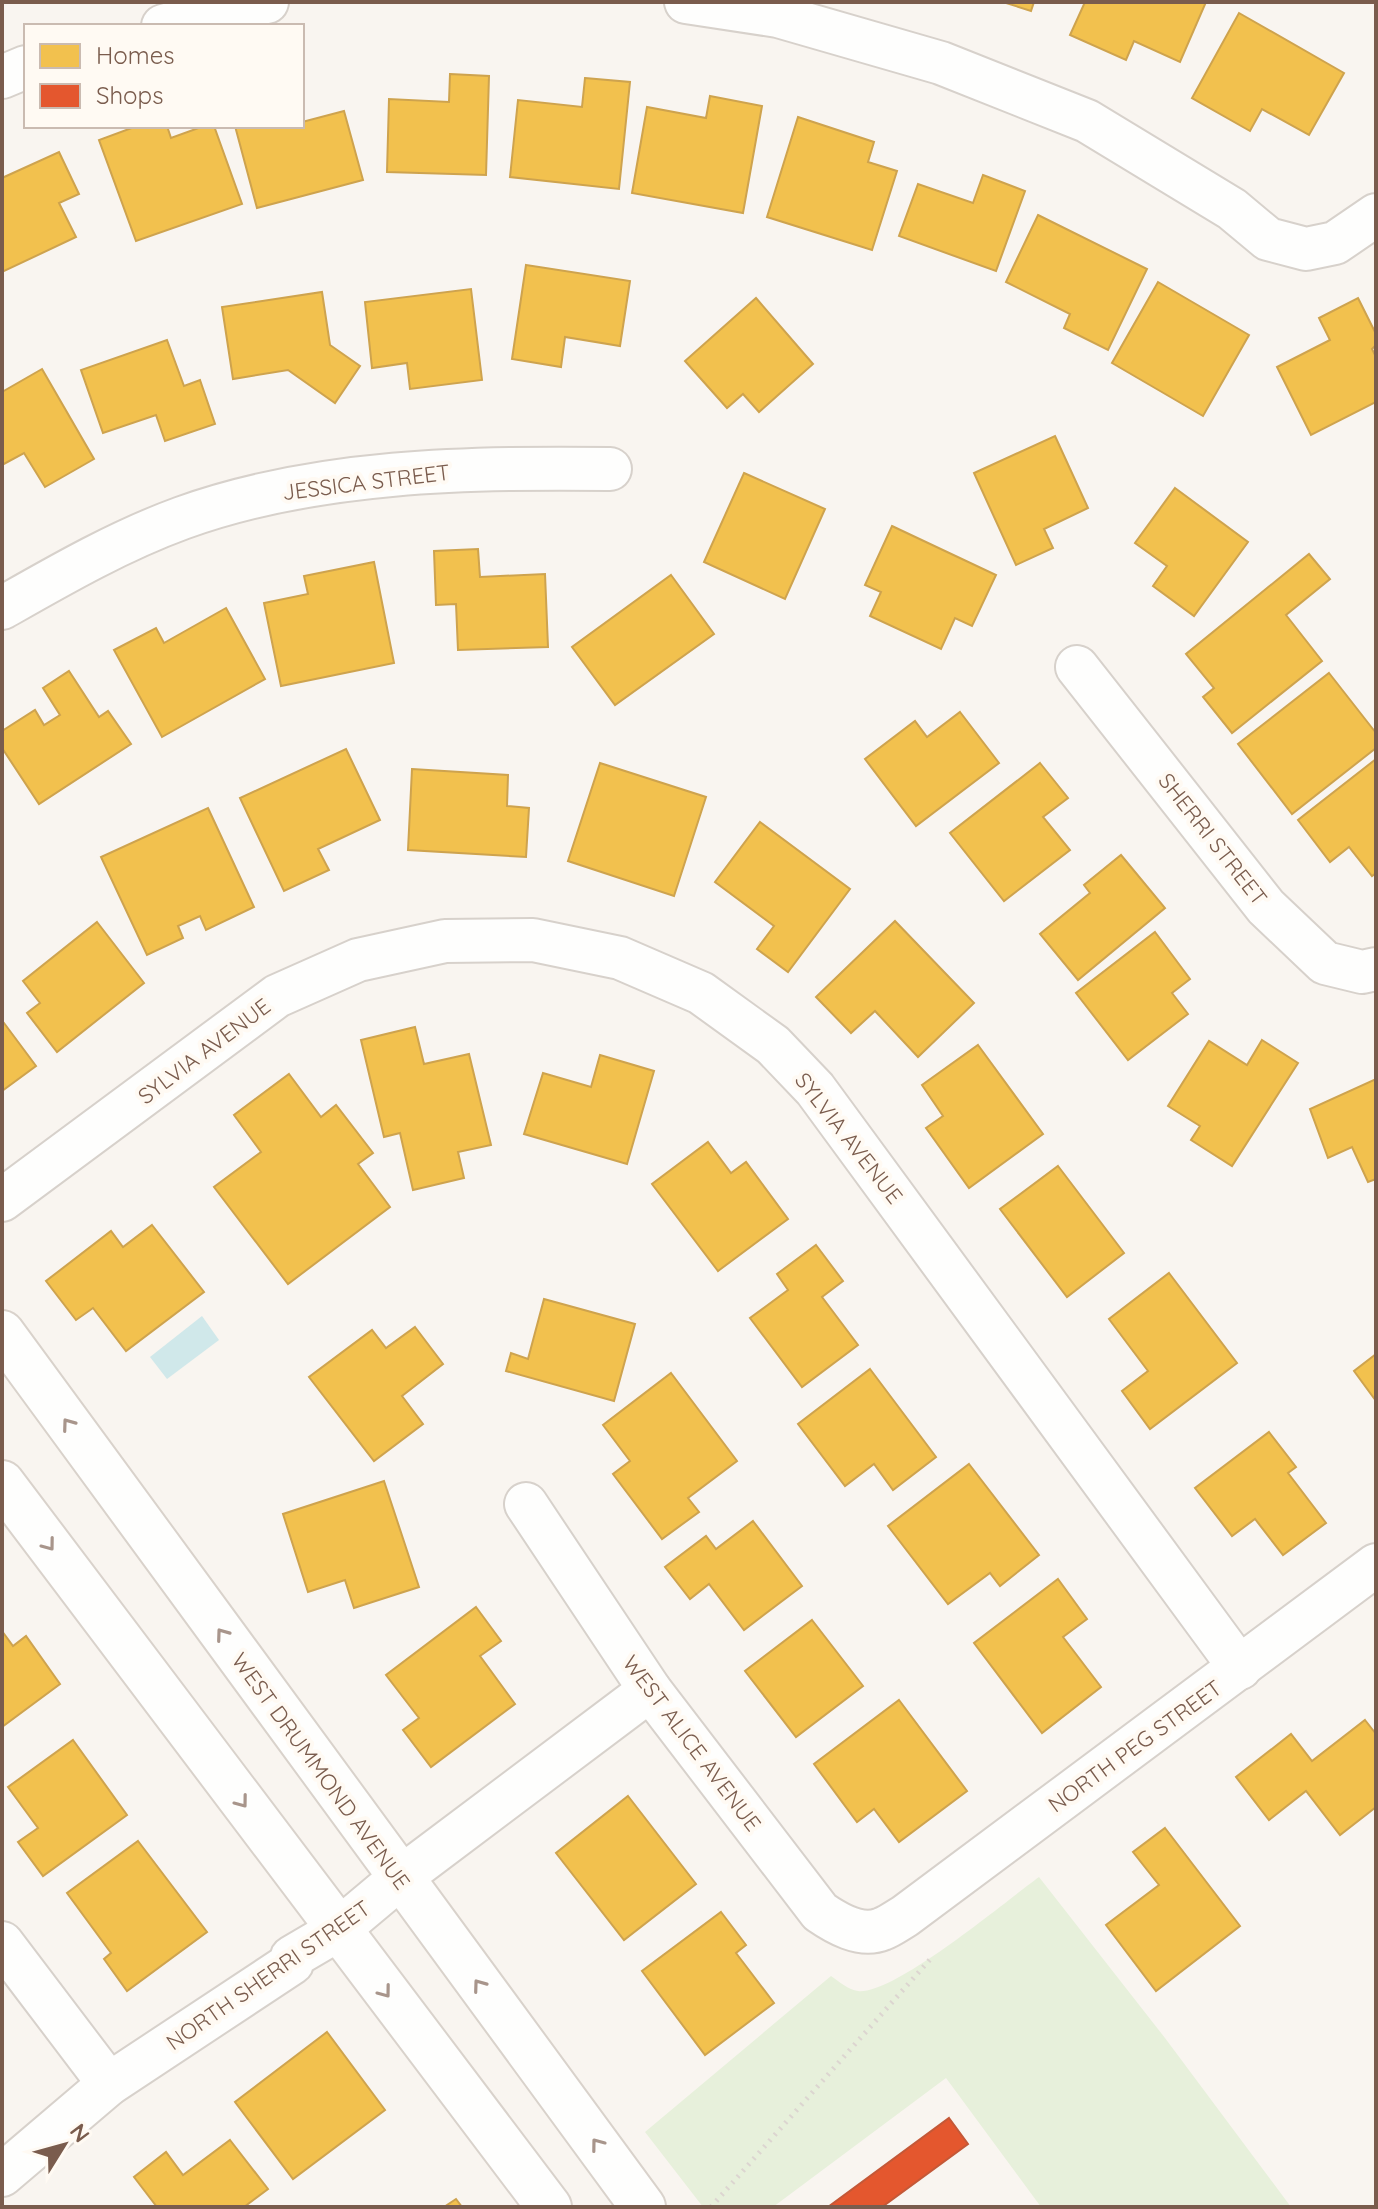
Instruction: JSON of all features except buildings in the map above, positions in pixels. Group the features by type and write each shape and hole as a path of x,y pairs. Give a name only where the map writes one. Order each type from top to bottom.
{"main road":[{"name":"WEST DRUMMOND AVENUE","path":"2,1333 643,2207"},
{"path":"2,1483 549,2207"}],"street":[{"path":"170,24 267,2"},
{"path":"686,2 778,16 941,63 1087,121 1232,209 1268,239 1306,249 1335,243 1376,215"},
{"path":"2,77 24,68"},
{"name":"JESSICA STREET","path":"2,608 88,560 183,518 296,487 507,468 610,469"},
{"name":"SHERRI STREET","path":"1077,667 1266,907 1325,963 1362,972 1376,969"},
{"name":"SYLVIA AVENUE","path":"2,1200 277,996 358,960 445,941 518,940 533,940 620,958 701,993 773,1045 815,1089 1240,1668"},
{"name":"WEST ALICE AVENUE","path":"526,1504 650,1690 820,1912 841,1926 862,1930 879,1931 892,1923"},
{"name":"NORTH PEG STREET","path":"892,1923 1376,1565"},
{"name":"NORTH SHERRI STREET","path":"2,2175 109,2084 292,1963 292,1957 338,1930 400,1878 650,1690"},
{"path":"2,1943 109,2084"}],"path":[{"path":"711,2207 933,1956"}],"green space":[{"path":"1039,1877 1165,2038 1291,2207 1041,2207 946,2078 773,2207 703,2207 645,2132 831,1976 858,1991 874,1989 896,1979 949,1945"}],"water":[{"path":"202,1316 219,1340 167,1379 150,1357"}]}
